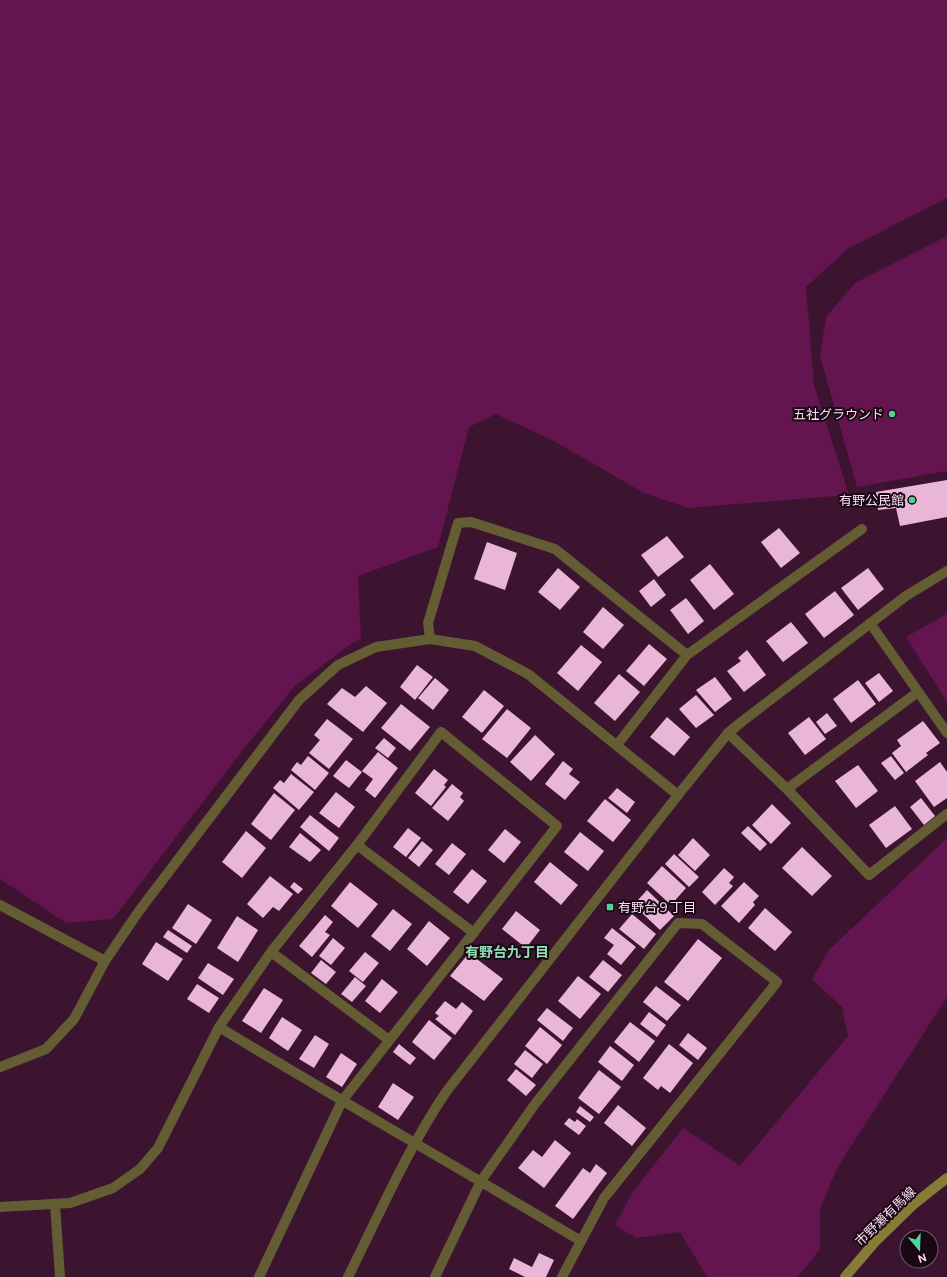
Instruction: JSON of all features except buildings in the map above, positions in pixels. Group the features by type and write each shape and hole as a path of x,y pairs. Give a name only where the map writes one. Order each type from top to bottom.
{"main road":[{"name":"市野瀬有馬線","path":"845,1277 875,1242 914,1204 947,1178"}],"street":[{"path":"430,639 428,623 458,523 471,522 555,549 687,655"},
{"path":"617,745 687,655 862,529"},
{"path":"348,1277 429,1116 446,1092 728,733 906,596 947,571"},
{"path":"870,623 947,733"},
{"path":"0,1067 46,1049 74,1019 105,961 139,911 299,700 338,665 376,647 430,639 476,646 528,674 678,795"},
{"path":"787,789 918,692"},
{"path":"0,1207 70,1203 113,1188 140,1169 158,1148 219,1027 271,952 357,845 441,732 557,826 342,1101 259,1277"},
{"path":"728,733 787,789 869,874 947,814"},
{"path":"357,845 474,933"},
{"path":"0,905 105,961"},
{"path":"434,1277 481,1181 535,1104 678,923 702,924 777,982 604,1198 562,1277"},
{"path":"271,952 390,1040"},
{"path":"219,1027 581,1241"},
{"path":"55,1204 60,1277"}],"shaded area":[{"path":"0,0 947,0 947,198 849,248 806,287 814,385 849,495 688,508 644,493 554,441 496,414 469,427 438,547 358,576 361,639 352,643 294,687 246,746 113,919 66,923 0,879"},
{"name":"五社グラウンド","path":"947,236 947,471 857,487 820,356 826,317 855,283"},
{"path":"947,614 947,702 906,637"},
{"path":"947,838 947,997 837,1168 820,1209 820,1249 798,1277 707,1277 680,1232 636,1238 615,1225 632,1193 683,1128 740,1166 848,1036 842,1007 812,979 829,950"}],"place":[{"name":"五社グラウンド","path":"892,414"},
{"name":"有野公民館","path":"912,500"},
{"name":"有野台９丁目","path":"610,907"}],"district":[{"name":"有野台九丁目","path":"507,952"}]}
